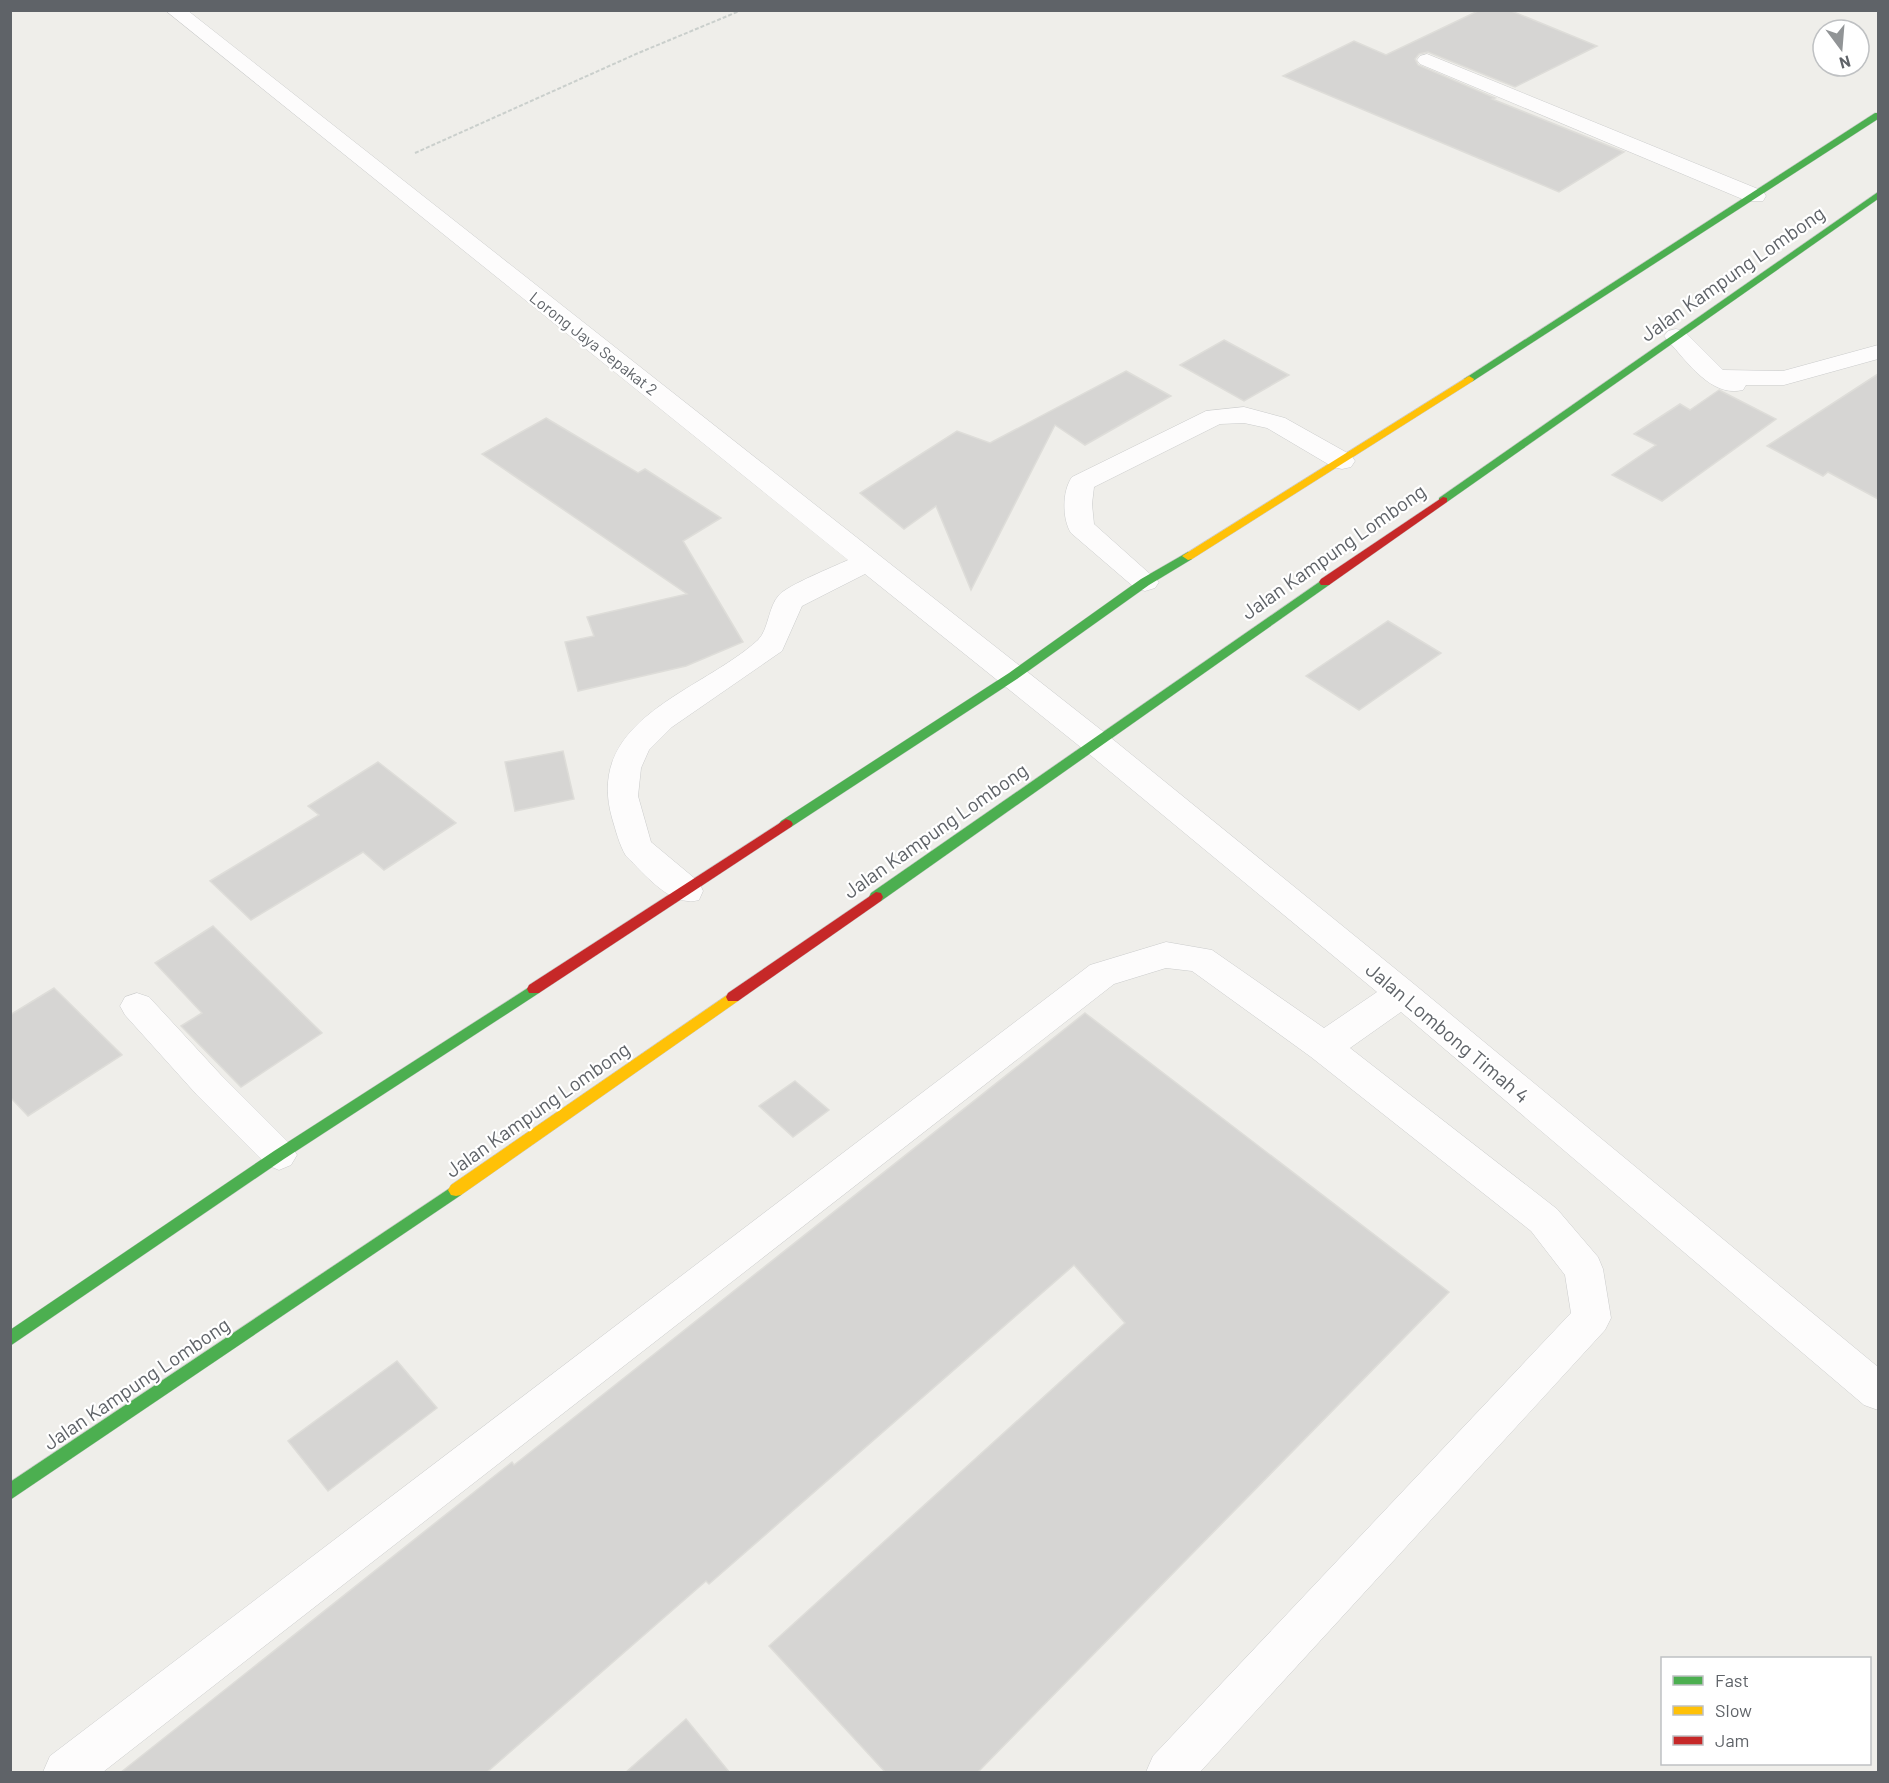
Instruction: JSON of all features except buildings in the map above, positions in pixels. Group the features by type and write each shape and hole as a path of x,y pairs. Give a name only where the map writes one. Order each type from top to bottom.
{"street":[{"name":"Lorong Jaya Sepakat 2","path":"174,10 1013,676"},
{"path":"1427,60 1755,196"},
{"path":"10,1339 279,1155 687,891 1013,676 1145,582 1342,461 1878,115"},
{"name":"Jalan Kampung Lombong","path":"10,1492 493,1164 1094,741 1878,195"},
{"path":"1145,582 1081,527 1078,504 1081,483 1215,416 1244,416 1276,423 1342,461"},
{"path":"687,891 637,848 630,828 622,796 625,768 637,744 661,720 772,644 790,600 868,561"},
{"name":"Jalan Lombong Timah 4","path":"1013,676 1402,993 1878,1392"},
{"path":"66,1773 1102,974 1166,955 1200,959 1324,1047 1544,1220 1584,1269 1591,1318 1170,1773"},
{"path":"1324,1047 1402,993"}],"lane":[{"path":"1676,336 1716,377 1764,399"},
{"path":"1716,377 1784,378 1875,357"},
{"path":"137,1006 209,1085 279,1155"}],"path":[{"path":"376,171 636,54 741,10"}],"traffic: fast":[{"path":"1469,379 1878,115"},
{"path":"1443,500 1878,195"},
{"path":"786,824 1013,676 1145,582 1188,556"},
{"path":"876,897 1325,582"},
{"path":"10,1339 279,1155 534,989"},
{"path":"10,1492 456,1190"}],"traffic: slow":[{"path":"1188,556 1469,379"},
{"path":"456,1190 733,997"}],"traffic: jam":[{"path":"1325,582 1443,500"},
{"path":"534,989 786,824"},
{"path":"733,997 876,897"}]}
